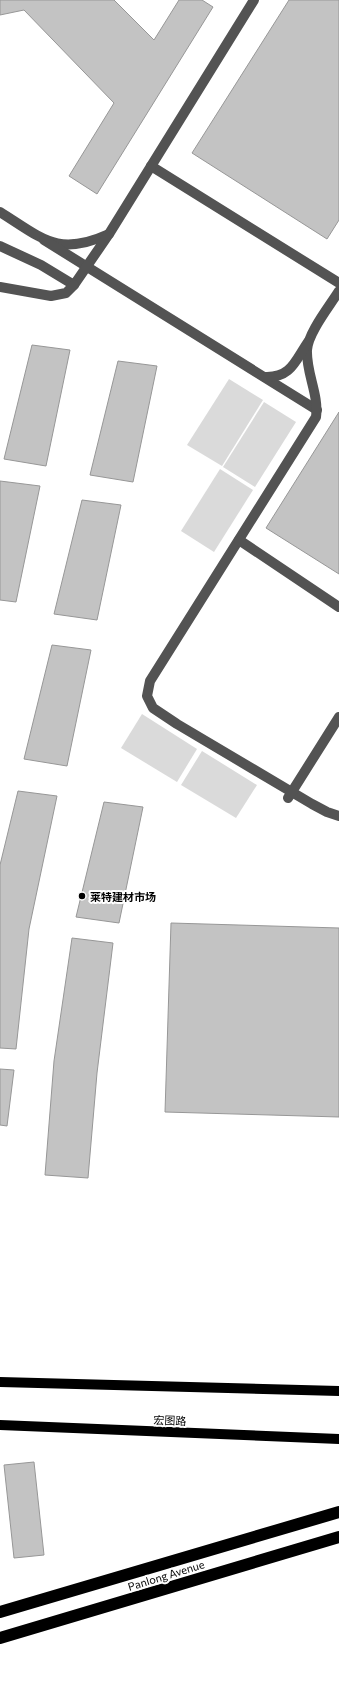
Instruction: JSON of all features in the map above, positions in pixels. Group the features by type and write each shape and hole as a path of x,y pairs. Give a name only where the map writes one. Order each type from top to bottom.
{"highway":[{"path":"0,1612 339,1512"},
{"name":"Panlong Avenue","path":"0,1638 339,1538"}],"main road":[{"path":"0,1382 339,1392"},
{"name":"宏图路","path":"0,1425 339,1439"}],"lane":[{"path":"0,287 51,296 66,294 74,285 109,234 254,0"},
{"path":"151,166 339,283"},
{"path":"0,212 317,410"},
{"path":"44,240 64,245 73,245 91,242 109,234"},
{"path":"0,246 41,265 74,285"},
{"path":"264,377 277,378 286,374 339,291"},
{"path":"311,337 307,350 317,410 316,417 150,681 147,696 153,708 290,795 339,816"},
{"path":"238,540 339,608"},
{"path":"290,795 339,717"}],"shaded area":[{"path":"229,379 263,400 222,466 187,445"},
{"path":"264,402 296,422 255,487 223,467"},
{"path":"220,469 253,490 214,552 181,531"},
{"path":"142,714 197,749 177,782 121,748"},
{"path":"202,751 257,785 236,818 181,785"}],"building":[{"path":"0,0 114,0 154,40 179,0 202,0 213,7 97,194 69,176 114,103 24,10 0,15"},
{"path":"289,0 339,0 339,220 327,239 192,153"},
{"path":"32,345 70,350 46,466 4,459"},
{"path":"118,361 157,366 133,482 90,475"},
{"path":"339,412 339,574 266,528"},
{"path":"0,481 40,486 16,602 0,600"},
{"path":"82,500 121,505 97,620 54,614"},
{"path":"52,645 91,650 67,766 24,759"},
{"path":"18,791 57,796 29,929 16,1049 0,1048 0,865"},
{"path":"104,802 143,807 119,923 76,917"},
{"path":"171,923 339,928 339,1117 165,1112"},
{"path":"72,938 113,943 97,1073 88,1178 45,1175 54,1061"},
{"path":"0,1069 14,1070 7,1126 0,1125"},
{"path":"34,1462 44,1555 14,1558 4,1465"}],"place":[{"name":"莱特建材市场","path":"82,896"}]}
